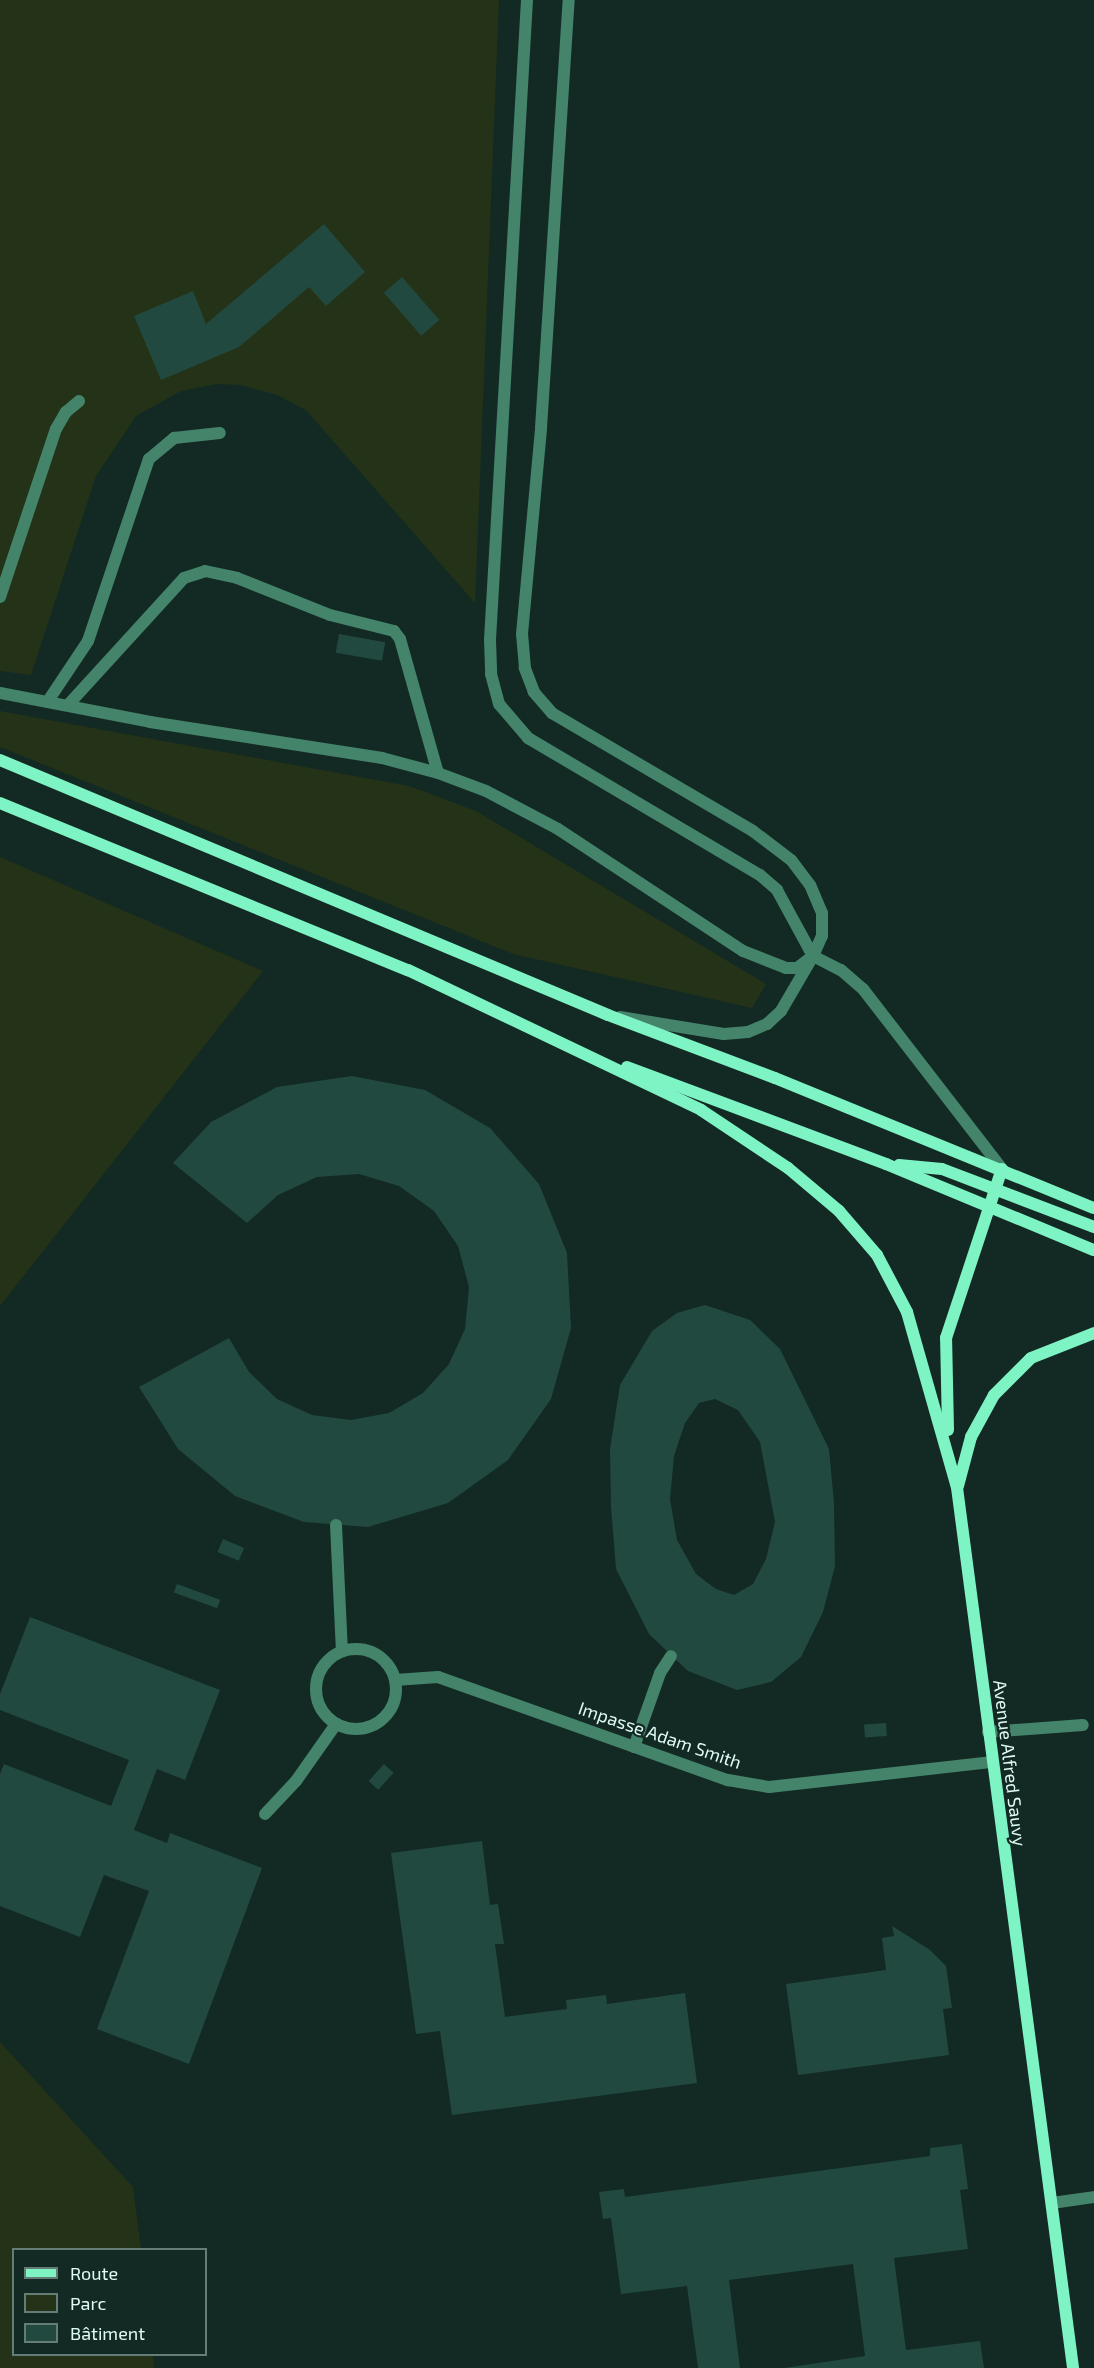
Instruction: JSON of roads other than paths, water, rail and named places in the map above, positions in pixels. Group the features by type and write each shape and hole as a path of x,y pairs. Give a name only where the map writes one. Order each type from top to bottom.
{"main road":[{"path":"0,760 608,1015 1002,1169 1094,1208"},
{"path":"0,803 408,970 701,1110 788,1168 839,1211 877,1255 907,1312 957,1487"},
{"path":"550,1038 886,1164 1094,1250"},
{"path":"886,1164 942,1168 996,1186 1094,1227"},
{"name":"Avenue Alfred Sauvy","path":"1002,1169 946,1338 944,1412 957,1487 987,1732 1073,2368"},
{"path":"957,1487 971,1437 994,1395 1031,1358 1094,1333"}],"street":[{"path":"527,0 490,640 493,689 511,722 528,738 759,875 777,890 790,909 813,956 841,970 863,989 1002,1169"},
{"path":"569,0 541,428 522,634 525,668 534,692 552,713 753,831 791,860 810,885 822,913 822,936 813,956 781,1011 767,1024 748,1032 724,1034 608,1015"},
{"path":"0,597 57,429 66,412 79,401"},
{"path":"48,701 88,641 149,459 174,438 220,433"},
{"path":"68,705 184,578 205,571 237,578 330,615 394,631 400,639 438,773"},
{"path":"0,693 382,758 438,773 486,791 558,829 742,951 786,968 797,968 813,956"},
{"path":"336,1525 342,1651"},
{"path":"356,1649 381,1658 395,1680 393,1706 374,1725 355,1729 336,1724 319,1705 316,1692 322,1667 342,1651 356,1649"},
{"path":"634,1747 660,1672 671,1656"},
{"name":"Impasse Adam Smith","path":"395,1680 438,1677 728,1780 769,1787 991,1762"},
{"path":"265,1814 296,1781 336,1724"},
{"path":"987,1732 1083,1725"},
{"path":"1052,2202 1094,2198"}]}
